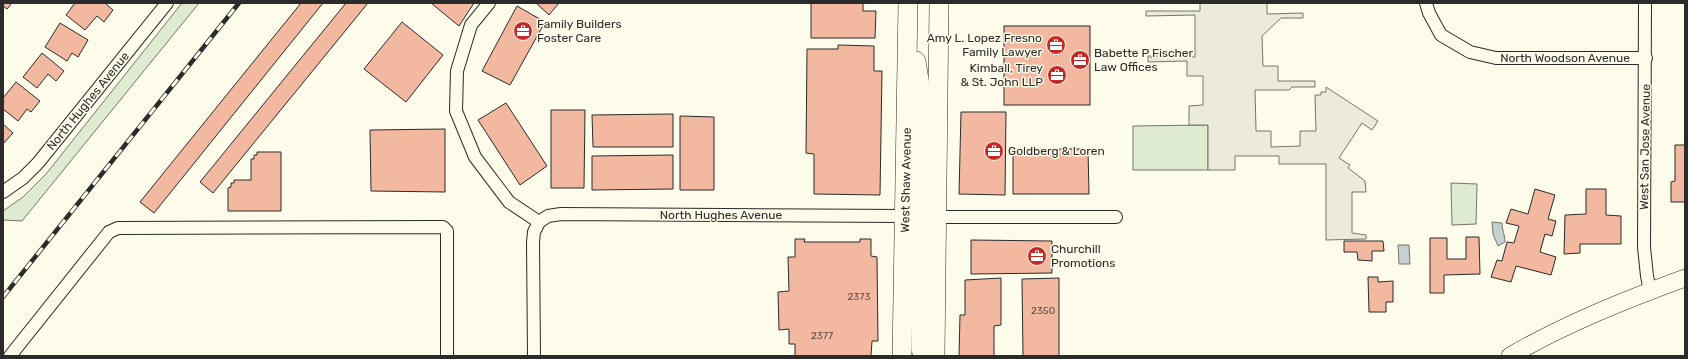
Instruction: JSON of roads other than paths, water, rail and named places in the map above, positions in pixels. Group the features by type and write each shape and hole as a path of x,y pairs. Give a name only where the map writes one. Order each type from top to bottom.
{"main road":[{"path":"935,356 939,3"},
{"path":"908,9 920,86 919,201 923,213 936,217"},
{"name":"West Shaw Avenue","path":"902,356 906,216 908,9"},
{"path":"906,216 915,222 922,233 922,356"}],"street":[{"name":"North Hughes Avenue","path":"3,192 23,178 38,163 166,3"},
{"path":"489,3 471,25 457,71 456,111 475,157 509,202 539,222 534,232 533,242 534,356"},
{"name":"North Woodson Avenue","path":"1426,3 1429,13 1441,35 1470,52 1496,58 1646,58"},
{"name":"West San Jose Avenue","path":"1645,3 1646,58 1644,247 1650,291"},
{"name":"North Hughes Avenue","path":"539,222 548,216 562,214 906,216"},
{"path":"936,217 1116,217"},
{"path":"10,356 109,232 118,228 443,227 447,231 447,356"},
{"path":"1510,356 1582,319 1685,278"}],"railway":[{"path":"3,297 239,3"}],"place":[{"name":"Family Builders Foster Care","path":"523,31"},
{"name":"Amy L. Lopez Fresno Family Lawyer","path":"1056,45"},
{"name":"Babette P Fischer Law Offices","path":"1080,60"},
{"name":"Kimball, Tirey & St. John LLP","path":"1057,75"},
{"name":"Goldberg & Loren","path":"994,151"},
{"name":"Churchill Promotions","path":"1037,256"}]}
